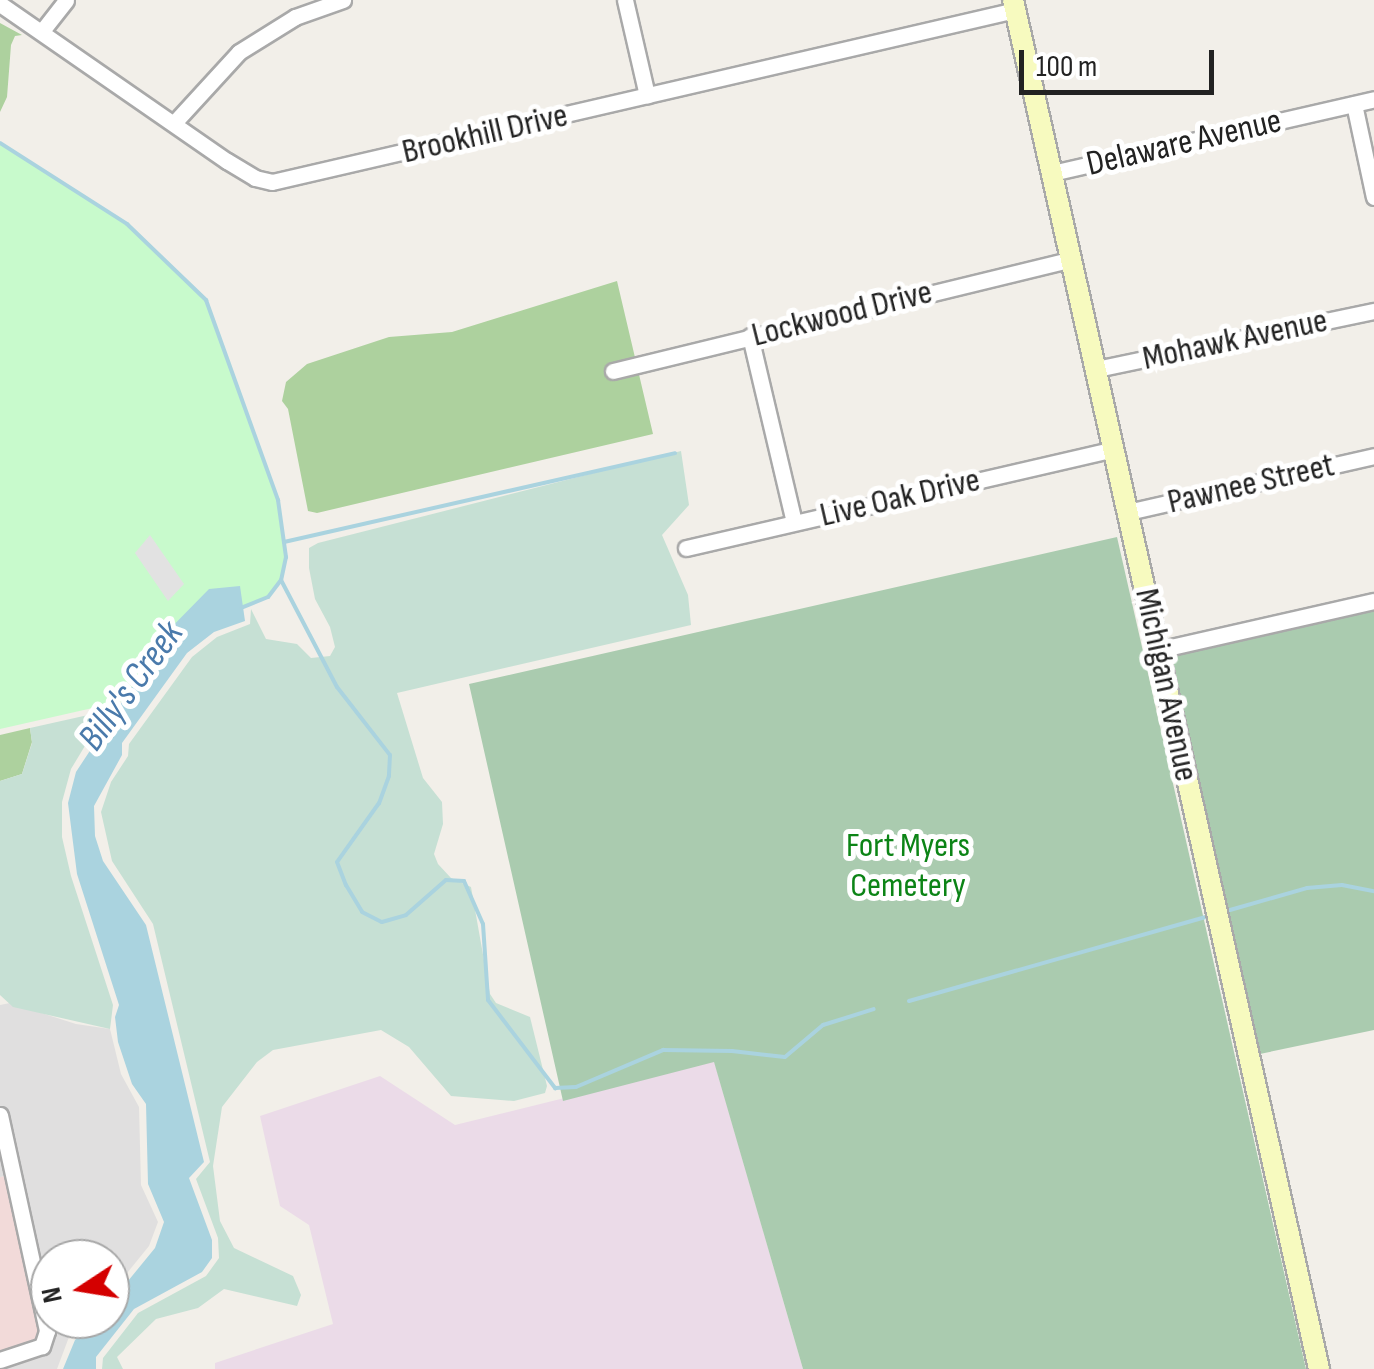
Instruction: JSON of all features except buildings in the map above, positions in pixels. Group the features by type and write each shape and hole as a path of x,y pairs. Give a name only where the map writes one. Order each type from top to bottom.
{"street":[{"path":"42,31 66,0"},
{"path":"174,123 239,52 274,28 343,0"},
{"path":"625,0 648,95"},
{"name":"Brookhill Drive","path":"0,4 255,178 272,182 1014,5"},
{"name":"Michigan Avenue","path":"1014,5 1320,1369"},
{"name":"Delaware Avenue","path":"1052,173 1374,99"},
{"path":"1354,104 1374,198"},
{"name":"Lockwood Drive","path":"613,371 1071,259"},
{"name":"Mohawk Avenue","path":"1096,370 1374,312"},
{"path":"750,336 794,522"},
{"name":"Live Oak Drive","path":"686,548 1114,448"},
{"name":"Pawnee Street","path":"1128,512 1374,456"},
{"path":"1158,650 1374,600"},
{"path":"0,1115 45,1316 42,1346 0,1360"}],"shaded area":[{"path":"150,535 184,584 168,601 135,553"},
{"path":"10,1003 76,1024 110,1029 121,1074 139,1107 141,1185 158,1222 149,1246 130,1269 130,1239 30,1239 30,1339 68,1339 57,1369 0,1369 12,1175 0,1177 0,1005"},
{"path":"714,1061 803,1369 215,1369 215,1363 333,1324 309,1225 280,1206 260,1116 380,1076 455,1125"},
{"path":"13,1175 30,1252 30,1339 50,1342 0,1353 0,1177"}],"green space":[{"path":"0,23 22,35 15,36 11,45 7,97 0,112"},
{"path":"0,143 127,224 206,300 278,500 286,557 281,580 268,597 208,620 150,695 0,729"},
{"path":"617,281 653,434 317,513 308,511 288,409 282,401 286,382 307,364 389,337 452,332"},
{"path":"681,451 689,505 662,535 688,595 691,625 397,693 423,778 442,802 443,824 434,854 451,878 471,887 490,994 496,1003 530,1017 547,1086 545,1093 514,1101 451,1096 409,1047 381,1030 273,1050 257,1062 222,1107 213,1166 220,1221 234,1248 293,1276 301,1295 297,1306 224,1289 198,1308 156,1319 117,1357 123,1369 102,1369 103,1358 118,1339 130,1339 130,1323 138,1313 206,1276 219,1258 218,1238 196,1179 210,1162 153,924 112,861 101,812 111,782 128,756 129,744 192,657 217,637 250,624 251,609 266,639 297,644 311,658 330,656 335,647 330,627 315,599 309,568 309,548"},
{"name":"Fort Myers Cemetery","path":"1117,537 1306,1369 803,1369 714,1062 563,1101 469,684"},
{"path":"1374,607 1374,1030 1255,1055 1165,654"},
{"path":"106,711 71,769 62,802 62,837 113,1005 110,1029 13,1007 0,995 0,781 22,774 32,743 30,728"},
{"path":"30,728 32,742 22,774 0,781 0,735"}],"water":[{"path":"240,586 245,621 214,632 187,653 122,743 122,755 94,806 95,836 103,861 146,925 204,1162 189,1178 212,1240 212,1258 202,1272 130,1314 130,1279 155,1248 164,1222 148,1184 146,1104 132,1084 118,1042 115,1017 119,1005 77,874 68,803 76,772 152,656 156,643 209,589"},
{"path":"110,1339 96,1357 96,1369 63,1369 75,1340"}],"waterway":[{"name":"Billy's Creek","path":"0,143 127,224 206,300 278,500 286,557 281,580 268,597 241,608"},
{"path":"284,542 675,453"},
{"path":"281,580 337,687 390,755 389,776 379,803 337,862 346,885 362,912 382,922 406,915 446,880 464,881 483,924 488,1000 555,1088 576,1087 663,1050 785,1057 823,1025 874,1009"},
{"path":"1223,912 1307,888 1342,885 1374,891"},
{"path":"909,1001 1209,916"}]}
